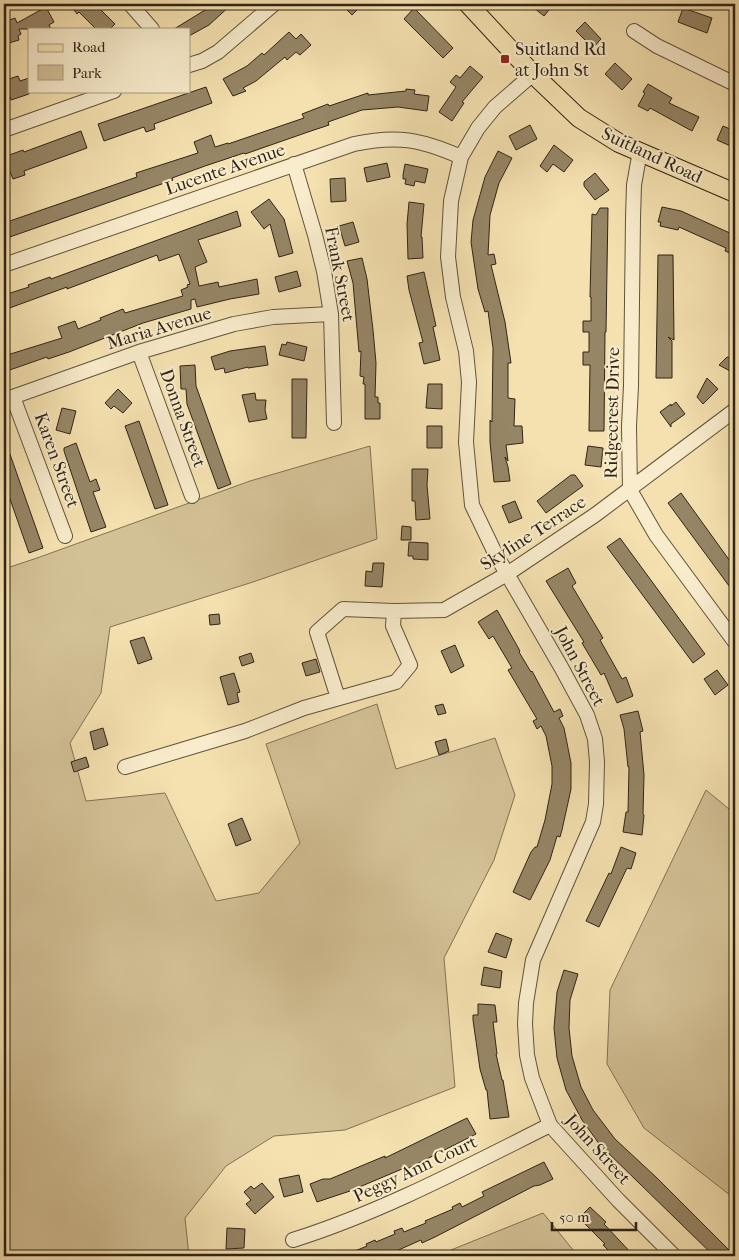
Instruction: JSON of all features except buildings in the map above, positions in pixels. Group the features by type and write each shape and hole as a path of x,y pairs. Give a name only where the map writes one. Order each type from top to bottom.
{"main road":[{"name":"Suitland Road","path":"468,4 533,74 579,118 619,143 735,192"}],"street":[{"path":"130,4 151,28"},
{"path":"190,65 202,61 218,52 274,4"},
{"path":"634,31 657,46 735,84"},
{"name":"John Street","path":"533,74 495,108 478,128 461,156 452,201 448,257 467,358 469,382 466,442 472,505 488,540 587,715 595,738 597,762 596,804 593,822 533,960 525,1024 527,1054 532,1078 550,1125 618,1200 674,1256"},
{"path":"4,130 111,92"},
{"name":"Lucente Avenue","path":"4,265 354,144 394,138 420,142 461,156"},
{"name":"Ridgecrest Drive","path":"640,152 634,185 632,218 630,490 656,535 735,642"},
{"name":"Frank Street","path":"294,164 324,271 331,314 334,423"},
{"name":"Maria Avenue","path":"8,398 139,352 234,324 273,317 331,314"},
{"name":"Donna Street","path":"139,352 192,496"},
{"name":"Karen Street","path":"8,398 65,536"},
{"name":"Skyline Terrace","path":"394,611 444,610 507,574 630,490 735,410"},
{"path":"125,767 245,731 304,708 396,682 410,664 393,626 394,611 343,608 318,632 338,698"},
{"name":"Peggy Ann Court","path":"292,1240 386,1205 550,1125"}],"green space":[{"path":"370,446 377,539 253,582 110,627 101,693 70,743 86,801 165,793 216,901 259,893 300,843 266,744 377,704 396,769 495,738 515,795 494,860 444,958 455,1087 345,1130 274,1136 226,1166 185,1218 189,1256 4,1256 4,569 250,481"},
{"path":"706,790 735,814 735,1199 644,1128 607,1064 610,990"},
{"path":"543,1213 578,1256 436,1256"}],"place":[{"name":"Suitland Rd at John St","path":"505,59"}]}
